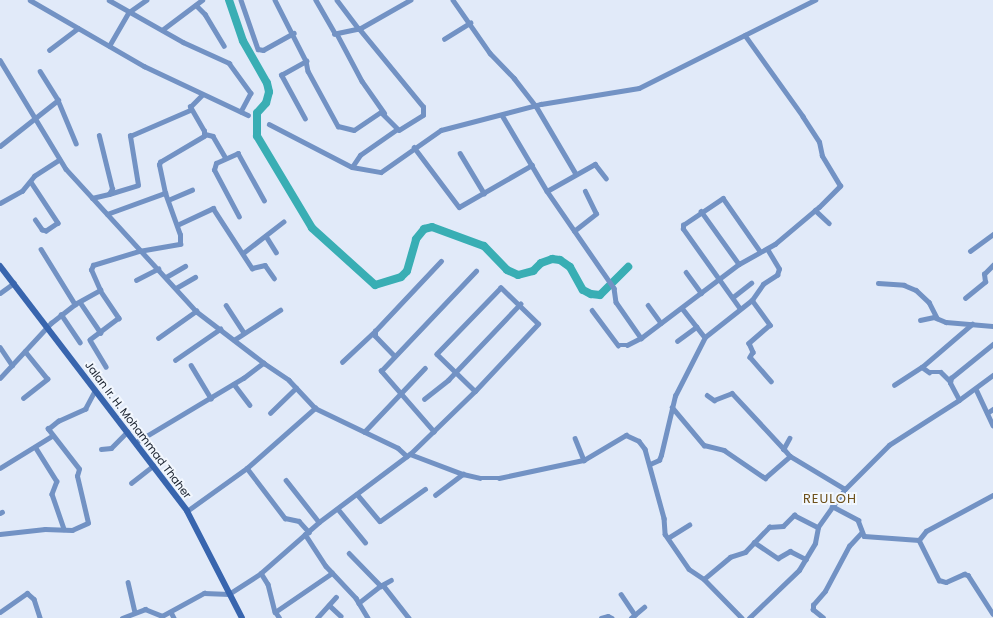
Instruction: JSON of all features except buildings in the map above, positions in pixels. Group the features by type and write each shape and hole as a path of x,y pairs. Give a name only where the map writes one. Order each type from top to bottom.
{"main road":[{"name":"Jalan Ir. H. Mohammad Thaher","path":"0,266 187,511 242,618"}],"street":[{"path":"30,0 109,46 202,94 248,115"},
{"path":"109,0 162,30 229,63 251,93 240,112"},
{"path":"109,46 129,12 146,0"},
{"path":"162,30 202,0"},
{"path":"241,0 258,49 263,50 294,33"},
{"path":"276,0 294,33 306,61 308,71 338,126 354,130 378,114 384,113"},
{"path":"315,0 333,32 337,34 362,81 396,130"},
{"path":"337,0 423,109 423,115 401,129 396,130 360,155 352,167"},
{"path":"337,34 360,29 410,0"},
{"path":"453,0 490,53 514,78 536,106 576,174"},
{"path":"269,124 352,167 383,172 414,147 441,130 536,106 639,88 815,0"},
{"path":"196,5 205,14 224,46"},
{"path":"444,39 470,23"},
{"path":"49,50 78,28"},
{"path":"592,310 618,345 627,345 641,338 739,264 760,251 767,249 817,209 840,184 822,156 818,142 800,111 745,36"},
{"path":"0,60 2,68 59,160 139,251 166,277 196,311 296,388 315,408 398,448 408,455 462,474 480,478 499,478 584,460 626,436 639,441 650,464 668,538 689,569 704,579 738,617"},
{"path":"305,119 281,75 306,61"},
{"path":"40,71 58,100 76,144"},
{"path":"202,94 190,105 190,110 205,134 213,136 225,157"},
{"path":"0,146 33,118 58,100"},
{"path":"92,198 138,185 130,136 190,110"},
{"path":"502,115 547,191 614,288 616,302 641,338"},
{"path":"106,366 90,342 119,320 100,290 91,267 139,251 180,244 176,225 165,193 159,163 205,134"},
{"path":"99,136 112,184 109,194"},
{"path":"414,147 434,170 457,206 462,206 532,165"},
{"path":"239,217 214,168 225,157 236,152 240,155 264,200"},
{"path":"460,153 484,193"},
{"path":"0,203 22,191 31,182 34,176 59,160"},
{"path":"547,191 596,164 606,178"},
{"path":"31,182 58,223 46,231 42,230 35,220"},
{"path":"168,200 192,190"},
{"path":"574,231 596,214 585,191"},
{"path":"107,214 165,193"},
{"path":"740,309 733,297 682,227 701,211 723,198 760,251"},
{"path":"176,225 213,208 252,268 265,265 274,278"},
{"path":"817,209 829,223"},
{"path":"701,211 739,264"},
{"path":"243,253 284,222"},
{"path":"970,251 993,234"},
{"path":"266,236 276,252"},
{"path":"41,249 77,303 101,333"},
{"path":"650,464 659,460 675,396 705,337 752,300 763,284 775,278 779,272 767,249"},
{"path":"342,362 375,332 441,261"},
{"path":"965,298 985,282 984,274 993,265"},
{"path":"166,277 185,266"},
{"path":"136,280 158,269"},
{"path":"434,432 400,392 380,372 476,271"},
{"path":"686,272 701,293"},
{"path":"176,288 195,277"},
{"path":"0,293 14,283"},
{"path":"733,297 752,283"},
{"path":"878,283 904,285 916,290 929,302 937,318"},
{"path":"122,618 135,612 150,609 162,616 204,593 229,594 261,572 319,522 408,455 434,432 475,391 538,324 520,304 500,288 439,352 438,357 475,391"},
{"path":"0,378 61,314 100,290"},
{"path":"752,300 770,324 749,344 753,352 750,358 770,380"},
{"path":"424,399 455,373 520,304"},
{"path":"226,305 244,333"},
{"path":"648,305 661,323"},
{"path":"682,308 705,337"},
{"path":"234,340 280,310"},
{"path":"158,338 196,311"},
{"path":"61,314 80,342"},
{"path":"920,320 937,318 946,322 993,326"},
{"path":"894,385 922,367 972,324"},
{"path":"677,341 696,327"},
{"path":"175,360 220,329"},
{"path":"375,332 375,336 394,356"},
{"path":"950,381 993,344"},
{"path":"0,347 12,366"},
{"path":"23,398 47,379 25,352"},
{"path":"136,443 234,384 264,362"},
{"path":"192,365 211,398"},
{"path":"922,367 930,372 941,372 950,381 959,400"},
{"path":"364,432 400,392 425,368"},
{"path":"749,618 792,578 806,559 815,543 818,527 832,506 845,489 889,445 976,389 993,375"},
{"path":"234,384 250,405"},
{"path":"270,413 296,388"},
{"path":"976,389 993,425"},
{"path":"0,534 64,529 72,530 86,525 88,521 77,476 79,468 49,433 49,427 85,409 95,390"},
{"path":"707,395 714,400 732,393 790,456 845,489"},
{"path":"672,407 704,445 724,450 765,478 790,456"},
{"path":"187,511 247,468 315,408"},
{"path":"988,413 993,409"},
{"path":"101,450 111,448 126,432"},
{"path":"0,468 36,448 52,436"},
{"path":"575,438 584,460"},
{"path":"784,450 790,438"},
{"path":"36,448 57,481 52,494 64,529"},
{"path":"131,483 153,466"},
{"path":"247,468 285,518 299,521 332,573 359,603 368,618"},
{"path":"435,495 462,474"},
{"path":"286,480 319,522"},
{"path":"357,494 380,521 425,489"},
{"path":"919,540 926,531 993,495"},
{"path":"832,506 858,520 861,533 864,536 919,540"},
{"path":"338,509 364,542"},
{"path":"704,579 730,557 745,552 769,526 783,526 794,515 818,527"},
{"path":"668,538 689,525"},
{"path":"823,618 812,610 813,605 825,591 849,546 861,533"},
{"path":"919,540 939,580 946,582 964,574 968,575 993,614"},
{"path":"754,542 778,558 790,551 806,559"},
{"path":"348,553 382,586 409,618"},
{"path":"261,572 269,588 279,618"},
{"path":"276,612 332,573"},
{"path":"359,603 391,580"},
{"path":"128,582 135,612"},
{"path":"0,612 27,593 34,599 40,618"},
{"path":"620,594 635,615"},
{"path":"317,618 336,597"},
{"path":"329,605 341,616"},
{"path":"630,618 644,607"},
{"path":"171,612 174,618"},
{"path":"601,618 612,618"}],"waterway":[{"path":"229,0 243,41 267,83 269,92 266,103 257,113 257,136 312,228 375,285 401,277 407,271 416,239 424,229 432,227 484,246 507,270 518,275 533,271 541,263 552,259 560,260 570,267 583,290 591,294 600,295 628,267"}],"district":[{"name":"REULOH","path":"830,499"}]}
